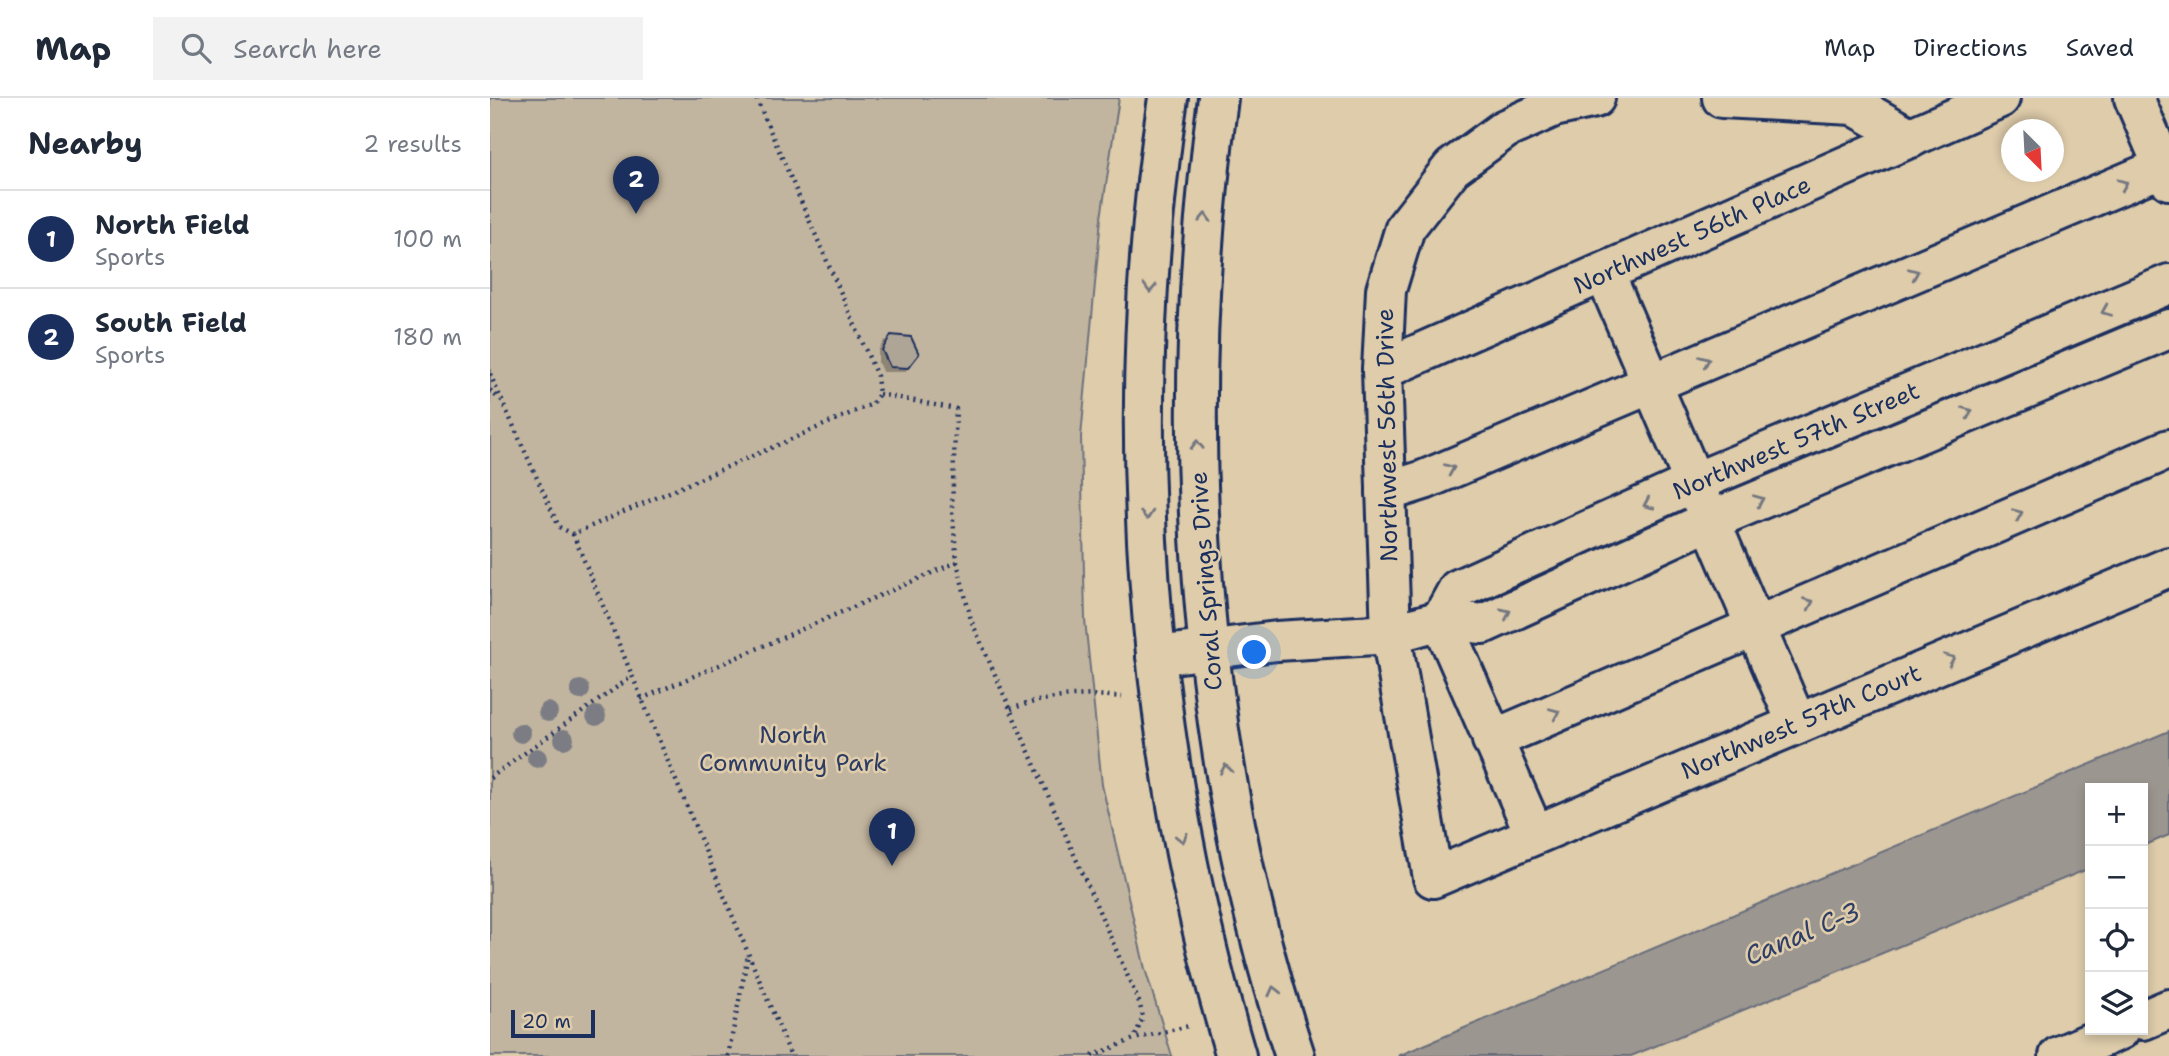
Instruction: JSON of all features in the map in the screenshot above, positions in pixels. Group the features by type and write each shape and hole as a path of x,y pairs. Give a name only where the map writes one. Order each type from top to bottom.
{"main road":[{"path":"1168,98 1156,178 1142,444 1156,656 1178,823 1236,1056"},
{"name":"Coral Springs Drive","path":"1218,98 1207,187 1196,443 1208,651 1233,815 1275,998 1295,1056"},
{"name":"Northwest 56th Drive","path":"1433,878 1391,634 1382,370 1386,290 1405,228 1452,168 1505,129 1554,107 1595,98"},
{"path":"1722,98 1853,105 1910,138"},
{"name":"Northwest 56th Place","path":"1382,370 2000,98"},
{"path":"1386,492 1424,480 2166,173 2134,98"},
{"path":"1605,274 1797,724"},
{"name":"Northwest 57th Street","path":"1441,620 1458,589 1693,483 2169,284"},
{"name":"Northwest 57th Street","path":"1156,656 1277,641 1391,634 1441,620 1483,624 1709,520 2169,329"},
{"path":"1492,740 2169,449"},
{"name":"Northwest 57th Court","path":"1433,878 1534,833 2169,567"},
{"path":"1441,620 1534,833"},
{"path":"2148,1018 2169,1009"},
{"path":"2059,1056 2108,1035"}],"path":[{"path":"573,534 872,404 879,394 877,376 756,98"},
{"path":"490,374 559,527 573,534 791,1056"},
{"path":"490,390 503,403"},
{"path":"879,394 957,409 953,508 957,562 971,620 1139,1002 1143,1017 1134,1039"},
{"path":"641,699 957,562"},
{"path":"490,778 631,677"},
{"path":"1011,709 1038,699 1100,695 1122,697"},
{"path":"728,1056 748,954"},
{"path":"1092,1056 1134,1039 1189,1026"}],"green space":[{"name":"North Community Park","path":"490,98 1119,98 1101,218 1081,437 1085,620 1102,785 1145,969 1172,1056 490,1056"}],"water":[{"name":"Canal C-3","path":"2169,731 2169,835 2148,844 2148,783 2085,783 2085,870 1631,1056 1398,1056"}],"building":[{"path":"891,335 911,337 919,354 908,368 890,367 882,350"}],"place":[{"name":"South Field","path":"636,214"},
{"name":"North Field","path":"892,866"}]}
